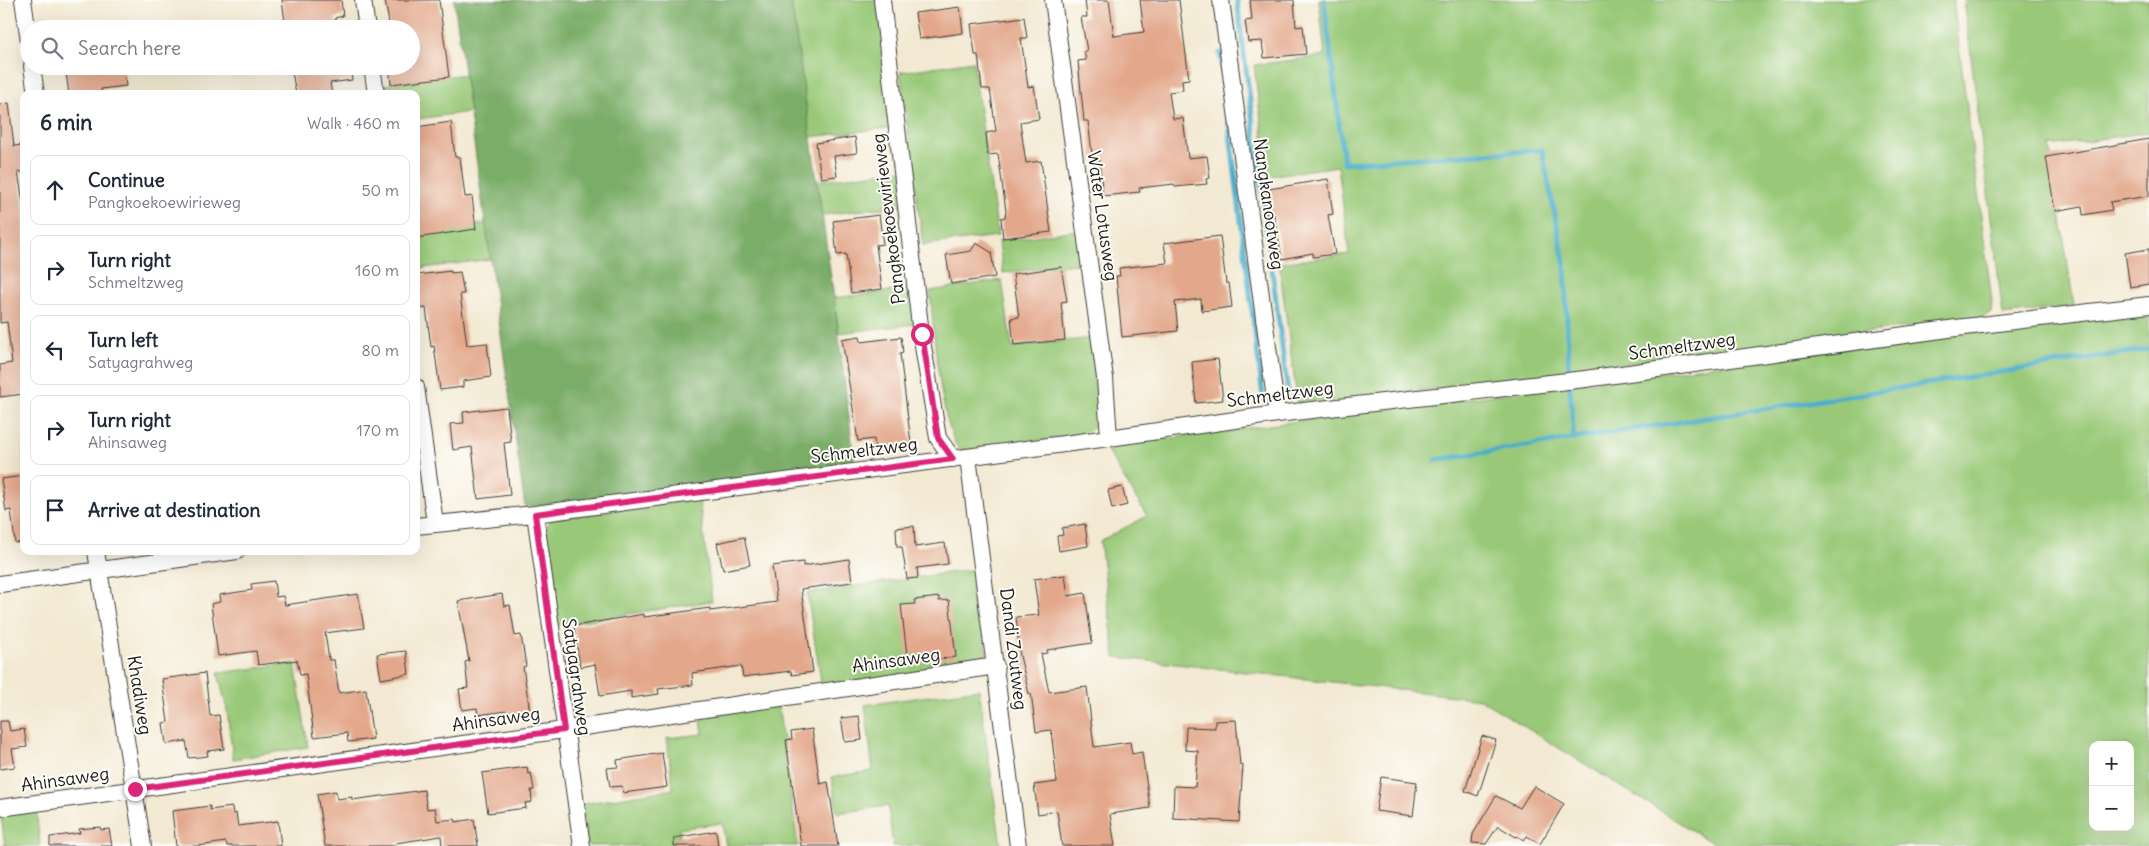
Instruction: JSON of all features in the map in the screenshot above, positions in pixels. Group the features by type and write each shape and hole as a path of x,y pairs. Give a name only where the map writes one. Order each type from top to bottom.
{"street":[{"path":"23,0 26,20"},
{"path":"363,0 366,20"},
{"name":"Pangkoekoewirieweg","path":"882,0 922,334 938,438 960,458"},
{"name":"Water Lotusweg","path":"1053,0 1105,378 1109,438"},
{"name":"Nangkanootweg","path":"1221,0 1277,414"},
{"path":"33,75 35,90"},
{"path":"373,75 375,90"},
{"name":"Schmeltzweg","path":"420,525 535,514 1277,414 1555,383 1956,328 2149,305"},
{"path":"420,416 435,523"},
{"name":"Dandi Zoutweg","path":"960,458 996,666 1018,846"},
{"name":"Satyagrahweg","path":"535,514 564,730 582,846"},
{"name":"Khadiweg","path":"97,555 143,846"},
{"path":"0,584 209,555"},
{"name":"Ahinsaweg","path":"0,808 564,730 996,666"}],"green space":[{"path":"454,0 791,0 834,298 855,466 525,507"},
{"path":"791,0 880,0 897,127 810,137"},
{"path":"1319,0 1953,0 1992,301 1991,312 1984,317 1298,407 1279,263 1349,254 1338,166 1268,176 1254,65 1325,56"},
{"path":"1964,0 2149,0 2149,132 2050,146 2074,306 2003,315"},
{"path":"973,61 998,236 923,245 900,72"},
{"path":"465,74 471,112 420,118 420,90 385,90 384,85"},
{"path":"902,170 906,205 821,215 816,181"},
{"path":"486,223 491,259 420,268 420,232"},
{"path":"1078,230 1083,263 1003,273 999,241"},
{"path":"1002,280 1012,347 1092,338 1101,415 1098,424 1083,435 960,451 953,437 942,398 930,291"},
{"path":"917,288 923,323 839,333 834,298"},
{"path":"2149,312 2149,846 1717,846 1480,699 1115,657 1100,541 1147,516 1105,447 1913,339"},
{"path":"699,499 712,601 557,625 543,532 551,519"},
{"path":"976,569 987,651 985,658 980,663 822,687 807,593"},
{"path":"295,663 308,747 233,759 227,710 218,673"},
{"path":"979,689 1001,846 893,846 888,806 837,813 832,777 873,771 865,705"},
{"path":"778,705 798,846 726,846 722,823 679,829 681,846 588,846 582,804 673,789 667,738 703,734 701,717"},
{"path":"36,808 40,846 5,846 1,813"}],"building":[{"path":"282,0 341,0 343,16 335,18 335,20 285,20"},
{"path":"385,0 439,0 449,77 391,84 390,75 420,75 420,20 388,20"},
{"path":"1085,0 1109,0 1114,36 1144,32 1140,0 1179,0 1189,79 1182,80 1183,90 1169,92 1173,119 1183,118 1188,158 1207,156 1210,178 1206,179 1207,184 1175,187 1174,184 1139,188 1140,192 1103,196 1099,160 1093,161 1088,121 1084,121 1078,61 1086,60 1084,51 1087,51 1081,17 1087,17"},
{"path":"1250,0 1294,0 1296,27 1303,26 1306,54 1264,58 1262,41 1248,42 1245,21 1252,20"},
{"path":"960,7 963,33 919,39 915,13"},
{"path":"1024,17 1027,38 1021,38 1028,87 1034,86 1039,119 1020,122 1026,163 1041,161 1051,232 1003,238 1001,218 1005,217 1006,211 998,154 988,155 986,133 996,131 990,89 982,89 978,55 975,55 971,24"},
{"path":"66,75 124,75 126,86 101,90 68,90"},
{"path":"293,75 351,75 352,80 330,83 331,90 295,90"},
{"path":"9,103 14,146 20,145 20,172 18,172 20,184 20,394 0,397 0,365 12,363 7,322 0,323 0,104"},
{"path":"451,122 455,157 460,157 465,197 472,196 476,229 420,237 420,126"},
{"path":"855,137 857,153 834,156 837,176 821,178 816,143"},
{"path":"2149,139 2149,196 2110,202 2112,210 2083,215 2082,206 2055,211 2046,157"},
{"path":"1328,179 1333,214 1328,215 1335,254 1313,257 1313,253 1282,259 1274,214 1266,215 1263,190"},
{"path":"879,215 883,244 876,245 882,289 851,293 846,254 837,255 833,221"},
{"path":"1220,236 1226,283 1229,283 1232,307 1202,311 1201,299 1175,302 1178,331 1122,337 1116,276 1120,276 1119,268 1167,263 1164,243"},
{"path":"976,243 991,252 995,277 951,284 946,255 971,251"},
{"path":"2149,249 2149,284 2130,287 2125,253"},
{"path":"1061,267 1067,301 1061,302 1065,340 1014,345 1011,318 1019,317 1013,274"},
{"path":"451,271 451,273 460,272 464,294 460,294 467,345 487,343 491,377 463,381 463,387 440,390 434,346 431,347 426,308 420,309 420,275"},
{"path":"860,336 861,342 901,337 903,353 900,354 911,443 875,448 874,439 858,441 842,339"},
{"path":"1218,359 1223,400 1196,403 1192,362"},
{"path":"507,407 511,442 504,443 510,495 478,499 472,447 453,450 450,424 464,423 463,412"},
{"path":"20,477 20,542 15,543 11,510 6,511 1,479"},
{"path":"1122,487 1127,505 1112,509 1108,490"},
{"path":"1085,524 1088,546 1059,551 1057,536 1063,535 1062,528"},
{"path":"914,526 915,547 945,543 948,564 917,568 918,578 907,579 902,547 897,547 896,528"},
{"path":"744,537 750,565 723,570 717,543"},
{"path":"849,559 852,582 801,589 813,672 792,675 791,671 743,677 741,666 692,673 693,685 658,689 659,694 631,698 631,691 600,696 595,664 580,667 574,626 644,614 644,617 710,608 710,611 777,602 772,566 803,562 803,566"},
{"path":"1065,575 1068,596 1085,593 1092,643 1047,650 1047,653 1041,654 1049,692 1087,687 1094,747 1130,742 1132,754 1142,752 1150,808 1110,814 1115,846 1062,846 1057,811 1038,814 1034,785 1057,782 1051,730 1036,732 1031,693 1029,694 1020,656 1016,617 1039,615 1034,579"},
{"path":"274,581 276,597 283,596 285,605 358,594 364,628 325,633 329,660 334,660 339,693 366,689 373,739 348,742 347,733 314,737 306,674 300,675 297,660 258,665 256,651 218,656 211,604 220,602 219,595 252,590 251,584"},
{"path":"502,594 504,606 510,605 515,636 521,635 526,666 523,667 530,712 507,716 506,711 478,715 477,708 462,710 459,689 468,688 465,662 469,661 458,601"},
{"path":"939,597 939,601 949,600 956,657 924,661 923,653 907,655 901,605 915,604 914,600"},
{"path":"406,651 409,674 381,679 377,654"},
{"path":"205,673 210,716 219,715 224,749 207,751 208,756 189,758 186,741 166,744 163,723 168,722 162,679"},
{"path":"859,716 862,740 845,742 841,718"},
{"path":"1236,720 1240,765 1243,765 1239,822 1173,818 1174,786 1195,787 1198,751 1185,750 1186,727 1215,728 1215,721"},
{"path":"0,721 8,721 10,731 24,729 27,747 12,749 15,767 0,769"},
{"path":"812,729 820,784 828,782 838,846 801,846 786,740 792,739 791,732"},
{"path":"1482,736 1496,740 1478,796 1465,791"},
{"path":"662,753 667,787 623,793 622,786 610,787 607,768 618,767 617,760"},
{"path":"527,767 528,774 531,773 534,790 531,790 532,802 525,803 526,808 488,813 482,773"},
{"path":"1381,777 1417,782 1413,816 1376,811"},
{"path":"1534,786 1564,804 1540,844 1527,836 1524,840 1516,837 1498,826 1486,844 1472,843 1473,834 1496,796 1520,808"},
{"path":"424,790 427,809 435,808 437,821 455,819 456,822 474,819 478,846 442,846 441,836 396,843 397,846 325,846 317,794 336,791 337,799 352,797 352,800"},
{"path":"210,806 210,810 232,807 233,814 236,813 238,826 278,821 281,846 227,846 226,842 198,846 176,846 172,811"},
{"path":"100,827 101,830 109,829 112,846 50,846 50,837 80,833 79,829"},
{"path":"716,831 718,846 674,846 674,838"}],"waterway":[{"path":"1237,0 1288,393"},
{"path":"1324,0 1344,163 1542,150 1565,266 1569,376 1574,439"},
{"path":"1220,53 1263,397"},
{"path":"1436,460 2149,349"}],"route":[{"path":"135,789 564,730 535,514 953,459 938,438 936,430 922,334"}]}
